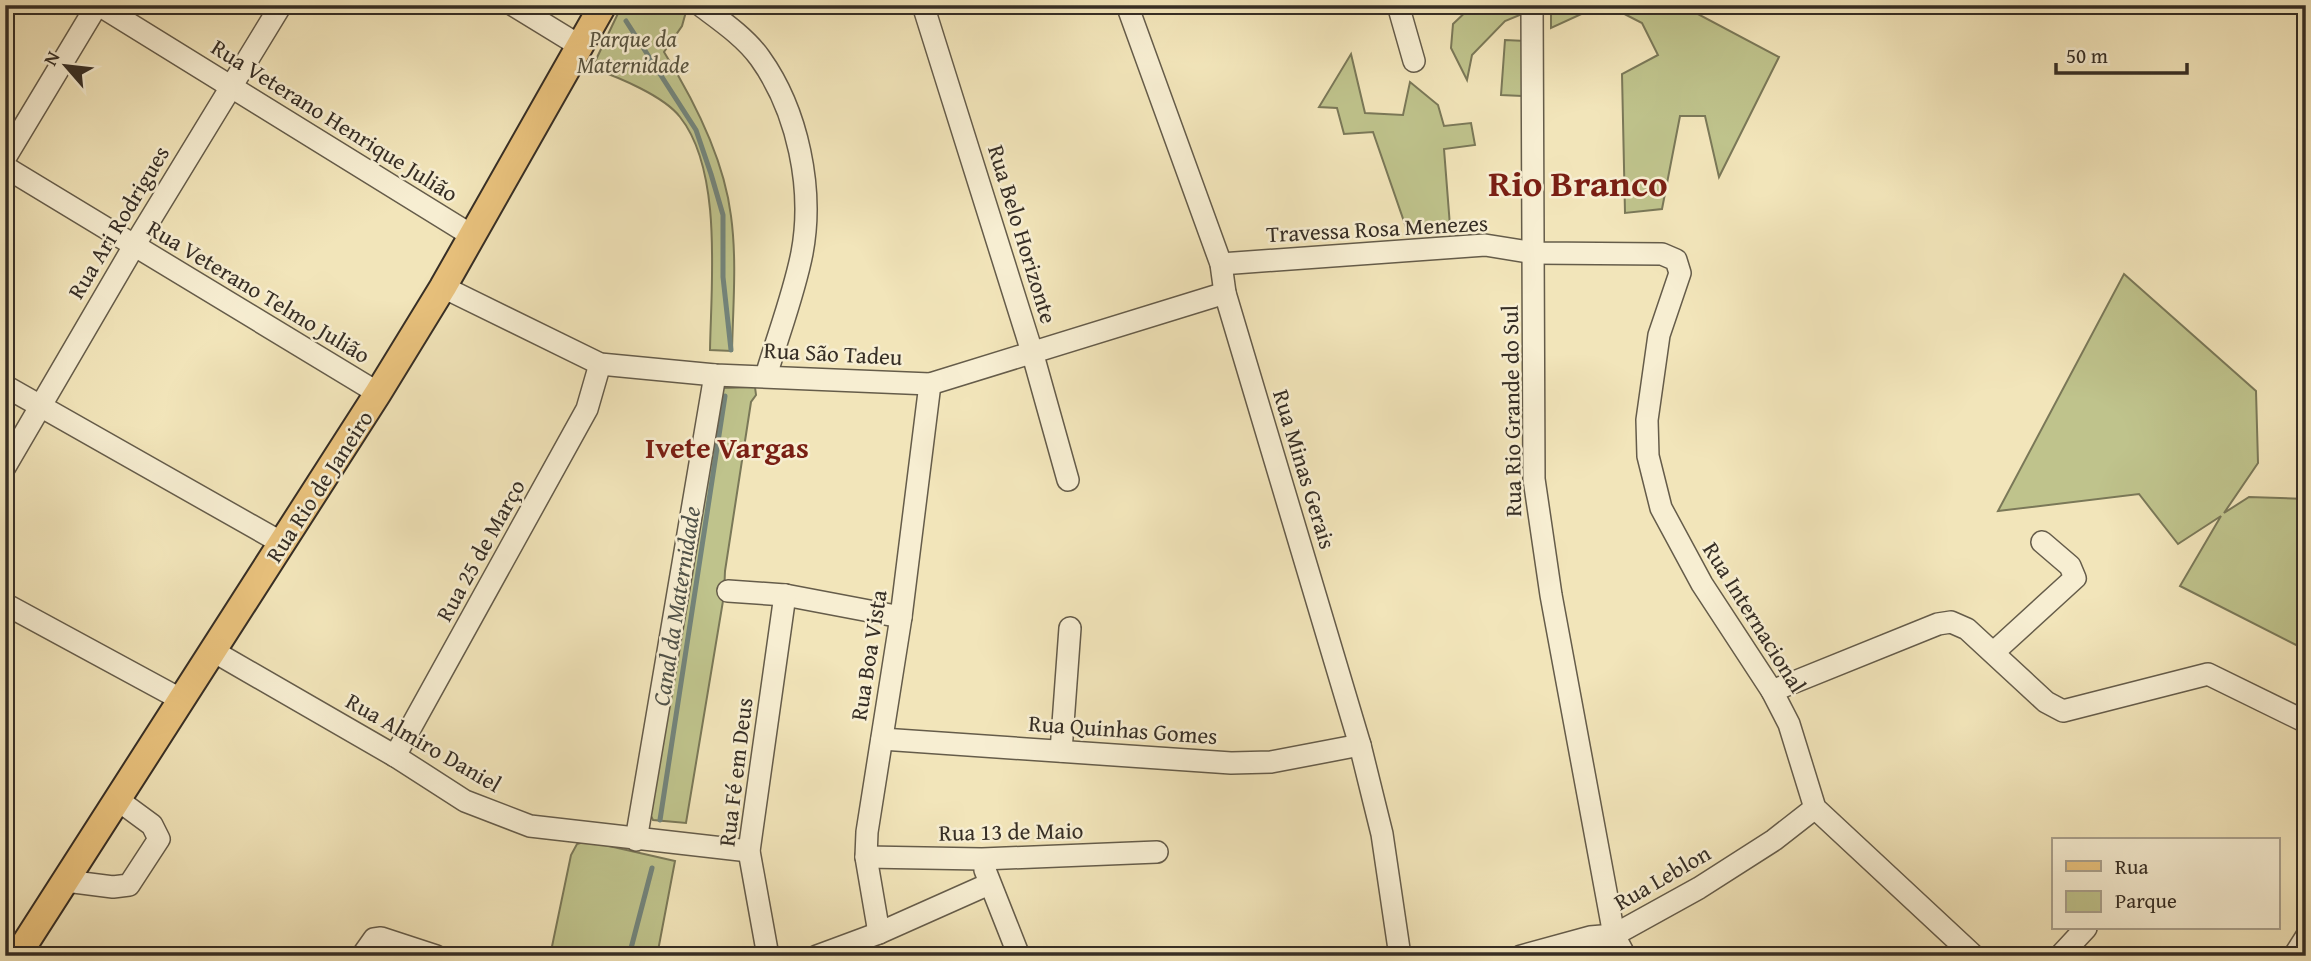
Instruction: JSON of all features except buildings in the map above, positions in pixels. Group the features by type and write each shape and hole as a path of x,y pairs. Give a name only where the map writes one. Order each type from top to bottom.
{"main road":[{"name":"Rua Rio de Janeiro","path":"15,953 66,881 378,393 443,287 603,5"}],"street":[{"name":"Rua Veterano Henrique Julião","path":"98,5 471,235"},
{"path":"5,158 98,5"},
{"name":"Rua Ari Rodrigues","path":"5,467 230,85 281,5"},
{"path":"513,5 580,46"},
{"path":"700,5 758,56 776,85 803,168 806,211 802,253 757,375"},
{"name":"Rua Belo Horizonte","path":"923,5 1033,355 1068,480"},
{"name":"Rua Minas Gerais","path":"1127,5 1221,264 1225,293 1360,744 1382,834 1400,956"},
{"path":"1398,5 1414,61"},
{"name":"Rua Rio Grande do Sul","path":"1532,5 1534,428 1538,518 1614,935 1625,956"},
{"name":"Rua Veterano Telmo Julião","path":"5,167 378,393"},
{"name":"Travessa Rosa Menezes","path":"1221,264 1485,245 1535,253 1662,254"},
{"name":"Rua Internacional","path":"1662,254 1676,260 1680,274 1659,335 1650,381 1647,419 1653,480 1661,508 1702,584 1772,691 1789,724 1815,808 1974,956"},
{"name":"Rua São Tadeu","path":"443,287 600,364 719,375 930,384 1033,355 1225,293"},
{"name":"Rua 25 de Março","path":"395,756 587,409 600,364"},
{"path":"650,840 719,375"},
{"name":"Rua Boa Vista","path":"879,933 866,857 867,832 901,617 930,384"},
{"path":"5,386 282,543"},
{"path":"1994,652 2075,578 2070,566 2042,542"},
{"path":"728,591 785,595 901,617"},
{"name":"Rua Fé em Deus","path":"768,956 748,852 785,595"},
{"path":"5,604 182,700"},
{"path":"1772,691 1938,624 1959,624 1994,652 2046,702 2063,711 2208,674 2306,722"},
{"path":"1061,751 1070,628"},
{"name":"Rua Almiro Daniel","path":"213,651 395,756 465,801 530,826 748,852"},
{"name":"Rua Quinhas Gomes","path":"882,738 1231,762 1271,762 1360,744"},
{"path":"66,881 113,887 130,885 159,839 152,825 118,800"},
{"name":"Rua Leblon","path":"1521,956 1590,937 1614,935 1742,861 1815,808"},
{"name":"Rua 13 de Maio","path":"866,857 982,859 1157,852"},
{"path":"982,859 989,884 1019,956"},
{"path":"817,956 879,933 989,884"},
{"path":"2060,956 2084,930"},
{"path":"2294,956 2306,937"},
{"path":"362,956 374,939 381,938 436,956"}],"green space":[{"name":"Parque da Maternidade","path":"622,5 681,5 687,8 682,26 664,52 706,131 722,173 731,216 734,249 732,351 710,350 712,229 703,167 694,140 673,109 627,82 592,68"},
{"path":"1473,5 1524,5 1527,12 1505,21 1472,55 1467,80 1451,48 1453,24"},
{"path":"1551,5 1601,5 1551,28"},
{"path":"1607,5 1681,5 1779,57 1719,177 1705,116 1680,116 1662,209 1625,213 1622,74 1658,55 1642,23"},
{"path":"1505,40 1526,41 1522,96 1501,95"},
{"path":"1351,54 1365,113 1403,115 1410,82 1438,105 1444,126 1471,123 1475,145 1444,149 1450,226 1408,233 1373,132 1344,134 1337,108 1319,107"},
{"path":"2124,274 2256,391 2258,463 2224,513 2249,497 2306,499 2306,650 2180,586 2221,516 2178,544 2139,494 1998,511"},
{"path":"755,387 756,395 751,402 725,571 724,595 686,823 653,820 650,814 723,388"},
{"path":"587,841 675,861 657,956 550,956 571,855 577,844"}],"waterway":[{"name":"Canal da Maternidade","path":"626,21 696,130 711,174 723,215 723,277 731,350"},
{"name":"Canal da Maternidade","path":"660,820 725,396"},
{"name":"Canal da Maternidade","path":"629,956 652,868"}],"district":[{"name":"Rio Branco","path":"1578,182"},
{"name":"Ivete Vargas","path":"727,447"}]}
